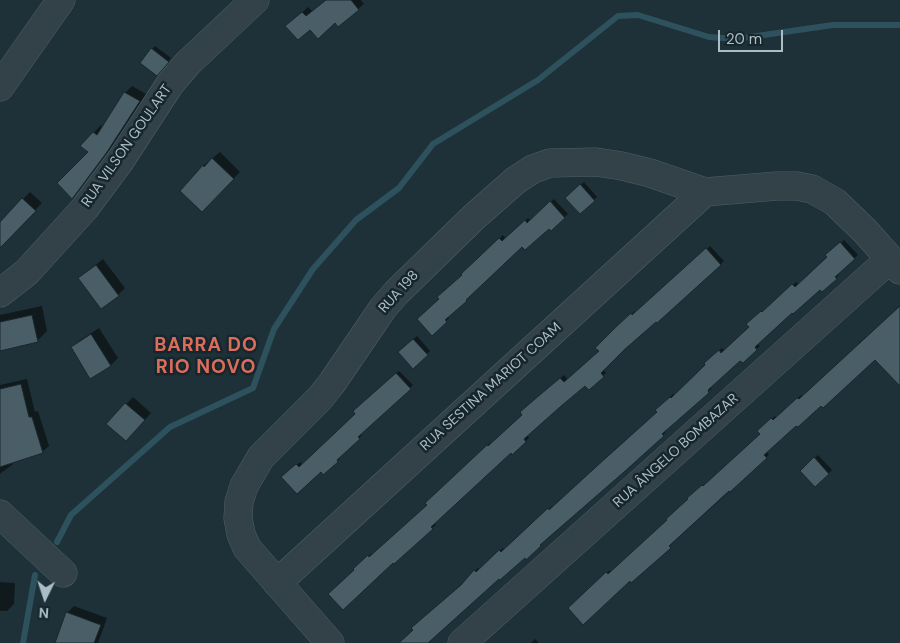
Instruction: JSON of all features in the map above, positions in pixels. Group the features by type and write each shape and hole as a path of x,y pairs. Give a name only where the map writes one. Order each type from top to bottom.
{"street":[{"path":"0,87 61,0"},
{"name":"RUA VILSON GOULART","path":"0,293 27,272 85,208 120,162 170,84 188,64 256,0"},
{"name":"RUA 198","path":"330,643 247,548 241,534 238,518 239,502 251,471 260,457 306,412 332,383 383,308 475,216 516,180 533,169 550,163 596,162 650,173 705,192"},
{"path":"705,192 777,186 797,186 812,189 835,202 865,231 895,265"},
{"name":"RUA SESTINA MARIOT COAM","path":"277,583 705,192"},
{"name":"RUA ÂNGELO BOMBAZAR","path":"462,643 895,265"},
{"path":"0,514 64,573"}],"building":[{"path":"326,0 351,0 359,10 338,27 335,23 318,39 310,30 298,40 285,26 302,12 306,16"},
{"path":"151,48 169,62 157,76 140,63"},
{"path":"124,92 140,101 107,152 72,199 57,183 88,152 80,146 93,132 97,135"},
{"path":"212,158 234,179 202,212 180,191 203,165 204,167"},
{"path":"580,184 595,201 580,214 565,198"},
{"path":"22,198 36,211 0,248 0,222"},
{"path":"550,201 565,218 525,250 522,247 445,320 447,322 432,336 417,319 439,299 437,297 499,238 502,241 525,220 527,223"},
{"path":"840,242 855,259 835,277 837,279 792,313 755,347 757,350 743,363 740,361 708,390 709,393 662,434 664,436 540,545 526,560 525,558 499,579 428,643 399,643 413,630 411,628 461,585 474,570 476,572 499,550 501,552 548,508 549,510 657,412 655,410 671,398 705,365 704,363 719,350 721,353 749,327 746,324 792,284 795,287"},
{"path":"706,248 721,265 624,350 601,373 604,377 589,390 585,386 524,439 526,442 512,455 511,453 431,527 433,529 343,610 328,594 353,569 427,505 425,503 522,415 520,412 560,378 564,382 599,351 595,348 616,327 631,313 632,315"},
{"path":"96,265 119,296 101,309 78,278"},
{"path":"900,306 900,386 875,360 823,408 821,406 764,455 767,458 669,546 671,548 631,583 630,581 583,625 568,608 606,572 608,574 667,520 687,498 703,486 760,434 757,431 771,418 773,420 797,398 799,399"},
{"path":"32,315 38,342 0,351 0,322"},
{"path":"91,334 111,366 90,379 71,347"},
{"path":"413,339 428,355 413,369 398,352"},
{"path":"396,373 411,389 358,437 360,439 337,460 338,462 323,475 321,472 297,494 281,477 296,464 299,467 355,414 353,411"},
{"path":"21,384 29,417 32,417 43,453 0,467 0,389"},
{"path":"125,403 145,420 126,441 106,424"},
{"path":"814,457 829,474 815,487 800,471"},
{"path":"66,612 101,625 94,643 55,643"}],"waterway":[{"path":"57,542 71,515 170,427 253,388 274,329 313,269 356,220 399,188 433,144 538,80 618,16 638,15 709,37 736,39 833,25 900,25"},
{"path":"23,643 35,575"}],"district":[{"name":"BARRA DO RIO NOVO","path":"206,357"}]}
